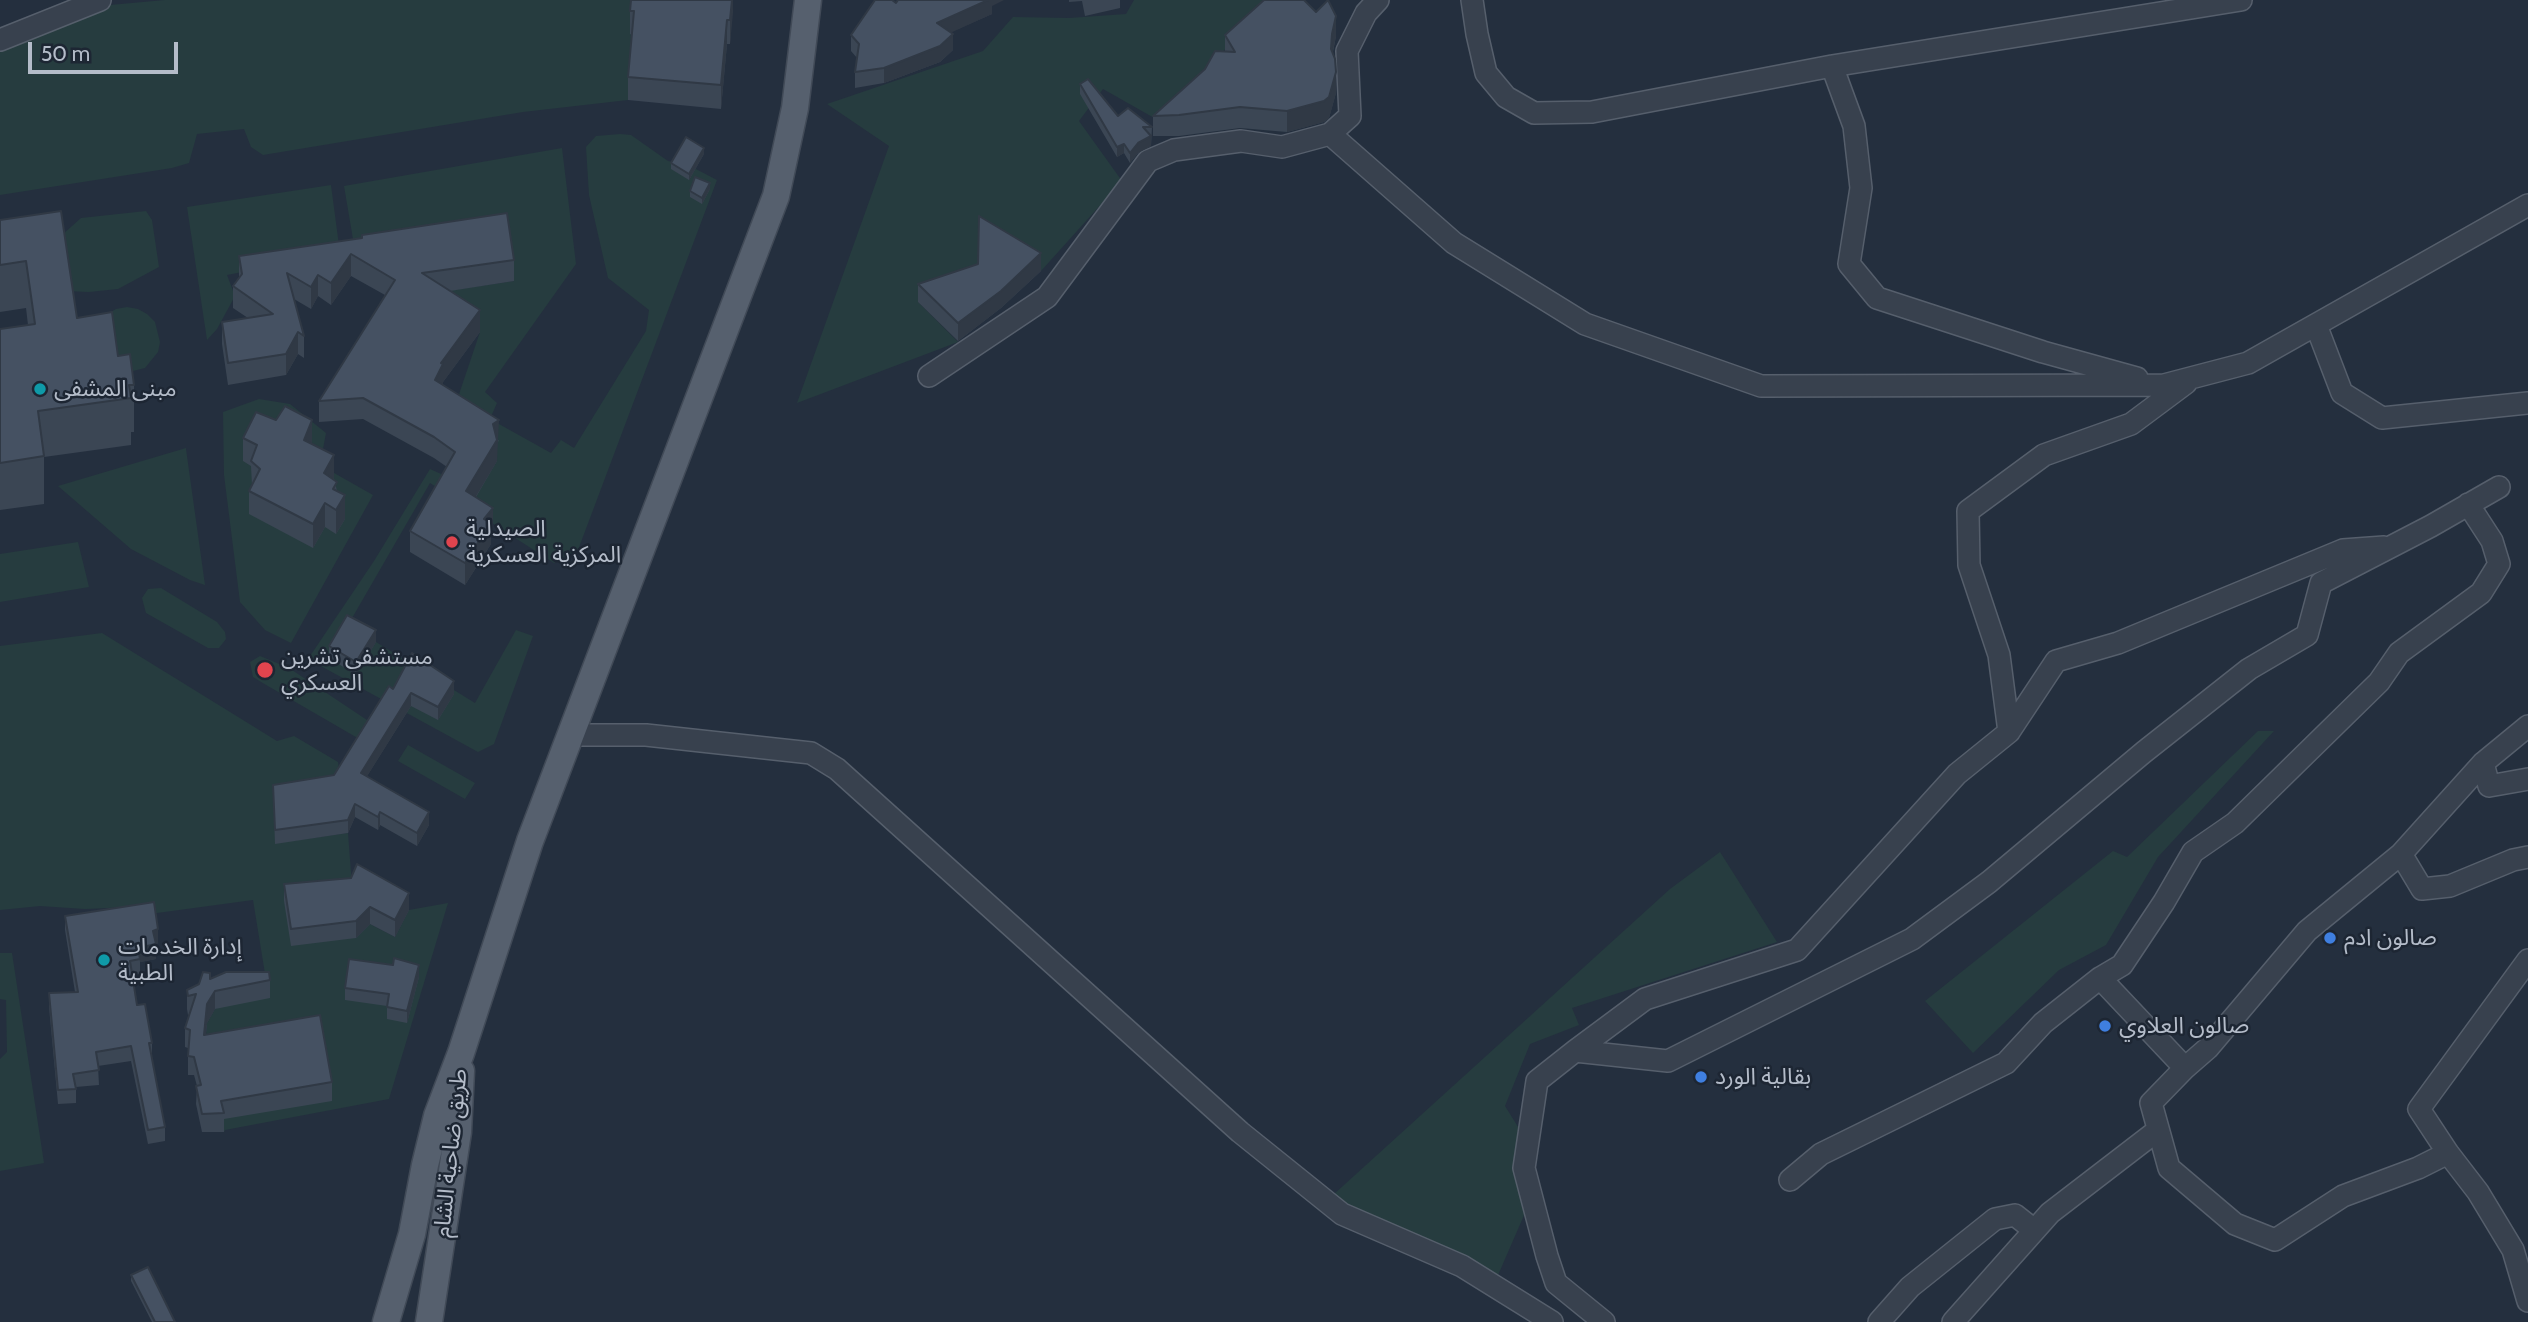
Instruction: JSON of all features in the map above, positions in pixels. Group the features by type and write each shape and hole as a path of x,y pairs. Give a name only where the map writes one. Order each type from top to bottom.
{"main road":[{"path":"461,1053 530,841 776,196 795,108 808,0"},
{"name":"طريق ضاحية الشام","path":"386,1322 412,1234 437,1116 461,1053"},
{"name":"طريق ضاحية الشام","path":"429,1322 458,1132 461,1053"}],"street":[{"path":"0,40 100,0"},
{"path":"929,376 1047,297 1148,161 1174,150 1241,141 1282,147 1330,134 1350,116 1347,51 1366,13 1378,0"},
{"path":"1472,0 1486,73 1506,97 1534,113 1591,112 1832,66 2241,0"},
{"path":"1832,66 1854,127 1861,188 1849,264 1877,298 2043,352 2164,385"},
{"path":"1330,134 1454,243 1585,324 1761,386 2164,385 2248,363 2528,205"},
{"path":"2316,325 2342,393 2382,418 2528,403"},
{"path":"2009,732 2000,655 1969,565 1968,511 2044,455 2131,424 2192,378"},
{"path":"1575,1051 1668,1061 1912,939 1989,882 2144,752 2249,669 2307,635 2321,583 2499,487"},
{"path":"1790,1180 1821,1154 2006,1063 2043,1023 2100,978 2122,965 2193,852 2235,823 2379,681 2399,653 2481,593 2499,564 2492,541 2468,505"},
{"path":"1604,1322 1556,1283 1524,1168 1537,1081 1645,999 1797,950 1957,774 2009,732 2056,661 2118,643 2343,550 2393,546"},
{"path":"2448,1153 2418,1168 2343,1196 2274,1240 2235,1224 2169,1168 2151,1103 2208,1048 2307,931 2401,854 2483,763 2528,726"},
{"path":"571,735 646,735 811,753 836,769 1240,1132 1342,1214 1462,1266 1552,1322"},
{"path":"2483,763 2489,786 2528,779"},
{"path":"2401,854 2422,889 2450,886 2513,860 2528,857"},
{"path":"2528,960 2418,1109 2477,1192 2513,1250 2528,1301"},
{"path":"2100,978 2185,1068"},
{"path":"1953,1322 2050,1213 2158,1130"},
{"path":"1879,1322 1910,1287 1995,1219 2015,1215 2034,1230"}],"green space":[{"path":"165,0 637,0 630,34 634,35 628,100 523,112 263,155 251,147 244,129 197,134 189,163 0,195 0,49 110,5"},
{"path":"1134,0 1274,0 1156,119 1103,89 1079,121 1122,181 1041,271 980,235 978,282 918,302 958,342 797,403 889,146 827,104 983,51 1013,17 1069,18 1126,14"},
{"path":"631,135 668,161 690,166 717,180 578,550 554,563 430,483 329,658 356,674 376,642 475,703 516,630 533,636 494,744 478,752 308,659 374,561 430,469 479,491 497,461 493,446 455,406 480,332 439,292 514,281 356,257 344,186 562,148 576,264 485,392 497,403 490,419 551,453 561,440 574,448 646,331 649,310 608,278 589,195 586,147 596,136"},
{"path":"331,185 340,253 227,275 235,296 217,329 207,340 187,207"},
{"path":"146,211 152,220 159,267 118,289 66,291 62,235 81,218"},
{"path":"127,307 138,309 155,322 160,342 158,352 145,368 125,373 95,334 106,315"},
{"path":"259,399 290,404 326,433 320,465 373,495 291,643 265,630 240,602 224,475 223,412"},
{"path":"186,448 205,585 131,549 58,486"},
{"path":"78,542 89,587 0,602 0,554"},
{"path":"161,588 217,622 225,632 226,639 219,648 208,648 146,613 142,598 148,589"},
{"path":"102,633 277,741 294,736 338,762 340,778 275,843 348,833 356,938 370,924 395,937 409,910 448,903 389,1099 224,1132 205,1047 207,1023 215,1009 267,986 253,900 135,916 132,907 85,909 40,906 0,910 0,646"},
{"path":"260,656 289,668 373,724 361,740 261,682 253,677 250,662"},
{"path":"2258,731 2274,731 2158,857 2106,945 2059,970 1973,1053 1925,1001 2113,851 2127,857"},
{"path":"408,745 475,783 465,799 398,761"},
{"path":"1720,852 1777,942 1572,1008 1579,1025 1530,1044 1505,1106 1525,1138 1525,1213 1492,1289 1439,1269 1322,1205 1670,889"},
{"path":"0,953 12,953 44,1163 0,1171 0,1059 7,1052 6,1000 0,999"}],"building":[{"path":"631,0 732,0 730,20 727,20 721,85 628,77 634,11 630,11"},
{"path":"875,0 892,0 896,3 898,0 988,0 937,23 953,34 940,46 884,68 855,72 859,44 851,35"},
{"path":"1264,0 1304,0 1316,12 1328,0 1336,16 1331,49 1336,72 1329,97 1324,101 1287,111 1240,107 1153,116 1205,69 1215,51 1235,52 1225,35"},
{"path":"1088,79 1118,116 1128,108 1152,127 1143,127 1151,136 1138,143 1130,153 1124,144 1117,147 1080,84"},
{"path":"686,137 704,148 689,174 671,163"},
{"path":"695,177 710,183 702,198 690,191"},
{"path":"61,211 77,318 112,312 118,356 130,354 134,385 129,385 131,398 38,411 44,456 0,463 0,329 35,324 26,261 0,265 0,220"},
{"path":"507,213 514,260 422,273 480,310 441,363 443,364 435,380 499,420 493,424 497,440 466,491 493,508 484,519 491,522 465,563 410,531 455,452 434,437 363,398 319,401 395,280 351,254 331,283 318,275 311,287 287,273 304,336 298,332 286,354 228,363 222,322 273,314 233,286 242,274 239,256"},
{"path":"979,216 1041,253 1001,291 958,323 918,284 978,264"},
{"path":"285,406 312,420 304,440 334,455 324,473 337,482 333,489 345,495 336,510 325,503 313,524 249,491 260,469 251,461 257,445 243,438 256,412 276,420"},
{"path":"347,615 376,630 356,662 329,646"},
{"path":"412,653 454,681 438,707 411,693 361,773 429,812 417,833 380,812 378,817 355,804 348,820 275,830 273,785 334,775 389,686 393,689"},
{"path":"357,864 409,893 395,920 370,907 356,921 291,929 284,884 351,878"},
{"path":"154,902 158,929 153,931 156,944 138,948 140,959 130,961 137,1005 145,1004 152,1043 149,1043 165,1127 148,1130 131,1046 96,1052 99,1070 73,1074 76,1089 58,1090 49,993 78,992 65,916"},
{"path":"394,958 419,965 407,1011 387,1007 389,994 345,988 349,959 393,965"},
{"path":"203,972 210,973 210,979 226,972 269,972 270,980 215,991 207,1004 204,1035 320,1015 332,1082 221,1101 224,1113 202,1114 196,1086 201,1085 194,1057 188,1056 190,1030 185,1028 196,994 188,996 187,990 199,984"},
{"path":"148,1267 175,1322 155,1322 131,1275"}],"place":[{"name":"مبنى المشفى","path":"40,389"},
{"name":"الصيدلية المركزية العسكرية","path":"452,542"},
{"name":"مستشفى تشرين العسكري","path":"265,670"},
{"name":"صالون ادم","path":"2330,938"},
{"name":"إدارة الخدمات الطبية","path":"104,960"},
{"name":"صالون العلاوي","path":"2105,1026"},
{"name":"بقالية الورد","path":"1701,1077"}]}
